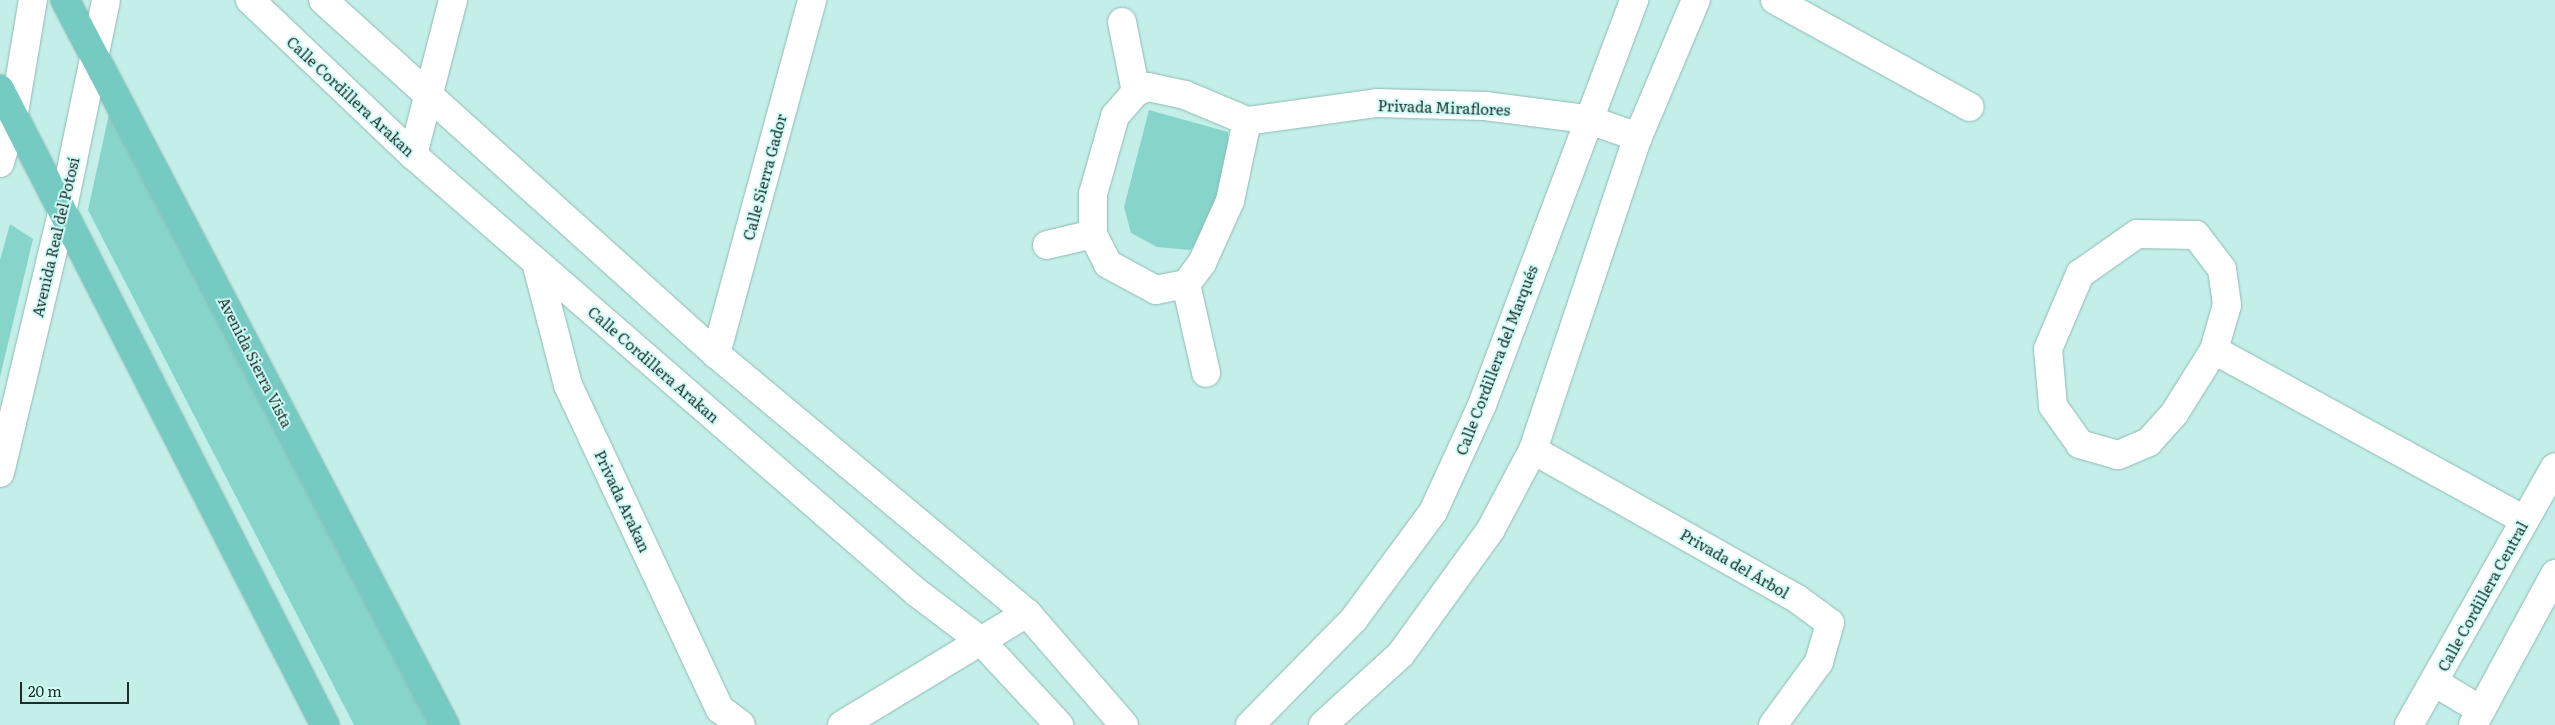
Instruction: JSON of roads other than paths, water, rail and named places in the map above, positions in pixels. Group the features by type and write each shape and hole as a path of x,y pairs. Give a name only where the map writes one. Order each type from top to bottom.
{"main road":[{"name":"Avenida Sierra Vista","path":"65,0 95,51 445,725"},
{"path":"0,89 7,109 325,725"}],"street":[{"path":"0,163 7,109 34,0"},
{"name":"Avenida Real del Potosí","path":"0,473 62,213 106,0"},
{"name":"Calle Cordillera Arakan","path":"250,0 413,155 916,592 981,641 1060,725"},
{"path":"323,0 716,354 1027,613 1124,725"},
{"path":"413,155 426,94 452,0"},
{"name":"Calle Sierra Gador","path":"716,354 812,0"},
{"name":"Calle Cordillera del Marqués","path":"1250,725 1354,619 1433,512 1482,405 1587,119 1634,0"},
{"path":"1323,725 1401,654 1491,529 1533,450 1638,137 1696,0"},
{"path":"1775,0 1970,107"},
{"path":"1122,22 1136,92"},
{"path":"1148,87 1185,95 1247,121 1230,202 1202,263 1186,284 1156,290 1108,264 1093,234 1093,194 1115,116 1136,92 1148,87"},
{"name":"Privada Miraflores","path":"1247,121 1377,103 1485,106 1587,119 1638,137"},
{"path":"1048,245 1093,234"},
{"path":"2137,234 2196,235 2222,269 2227,305 2214,350 2174,414 2149,442 2118,455 2080,444 2053,406 2048,349 2080,274 2137,234"},
{"name":"Privada Arakan","path":"536,262 568,384 720,709 741,725"},
{"path":"1186,284 1206,372"},
{"path":"2214,350 2525,520"},
{"name":"Privada del Árbol","path":"1533,450 1796,598 1830,623 1818,662 1772,725"},
{"name":"Calle Cordillera Central","path":"2410,725 2555,467"},
{"path":"2434,682 2477,717 2555,574"},
{"path":"842,725 1027,613"}]}
